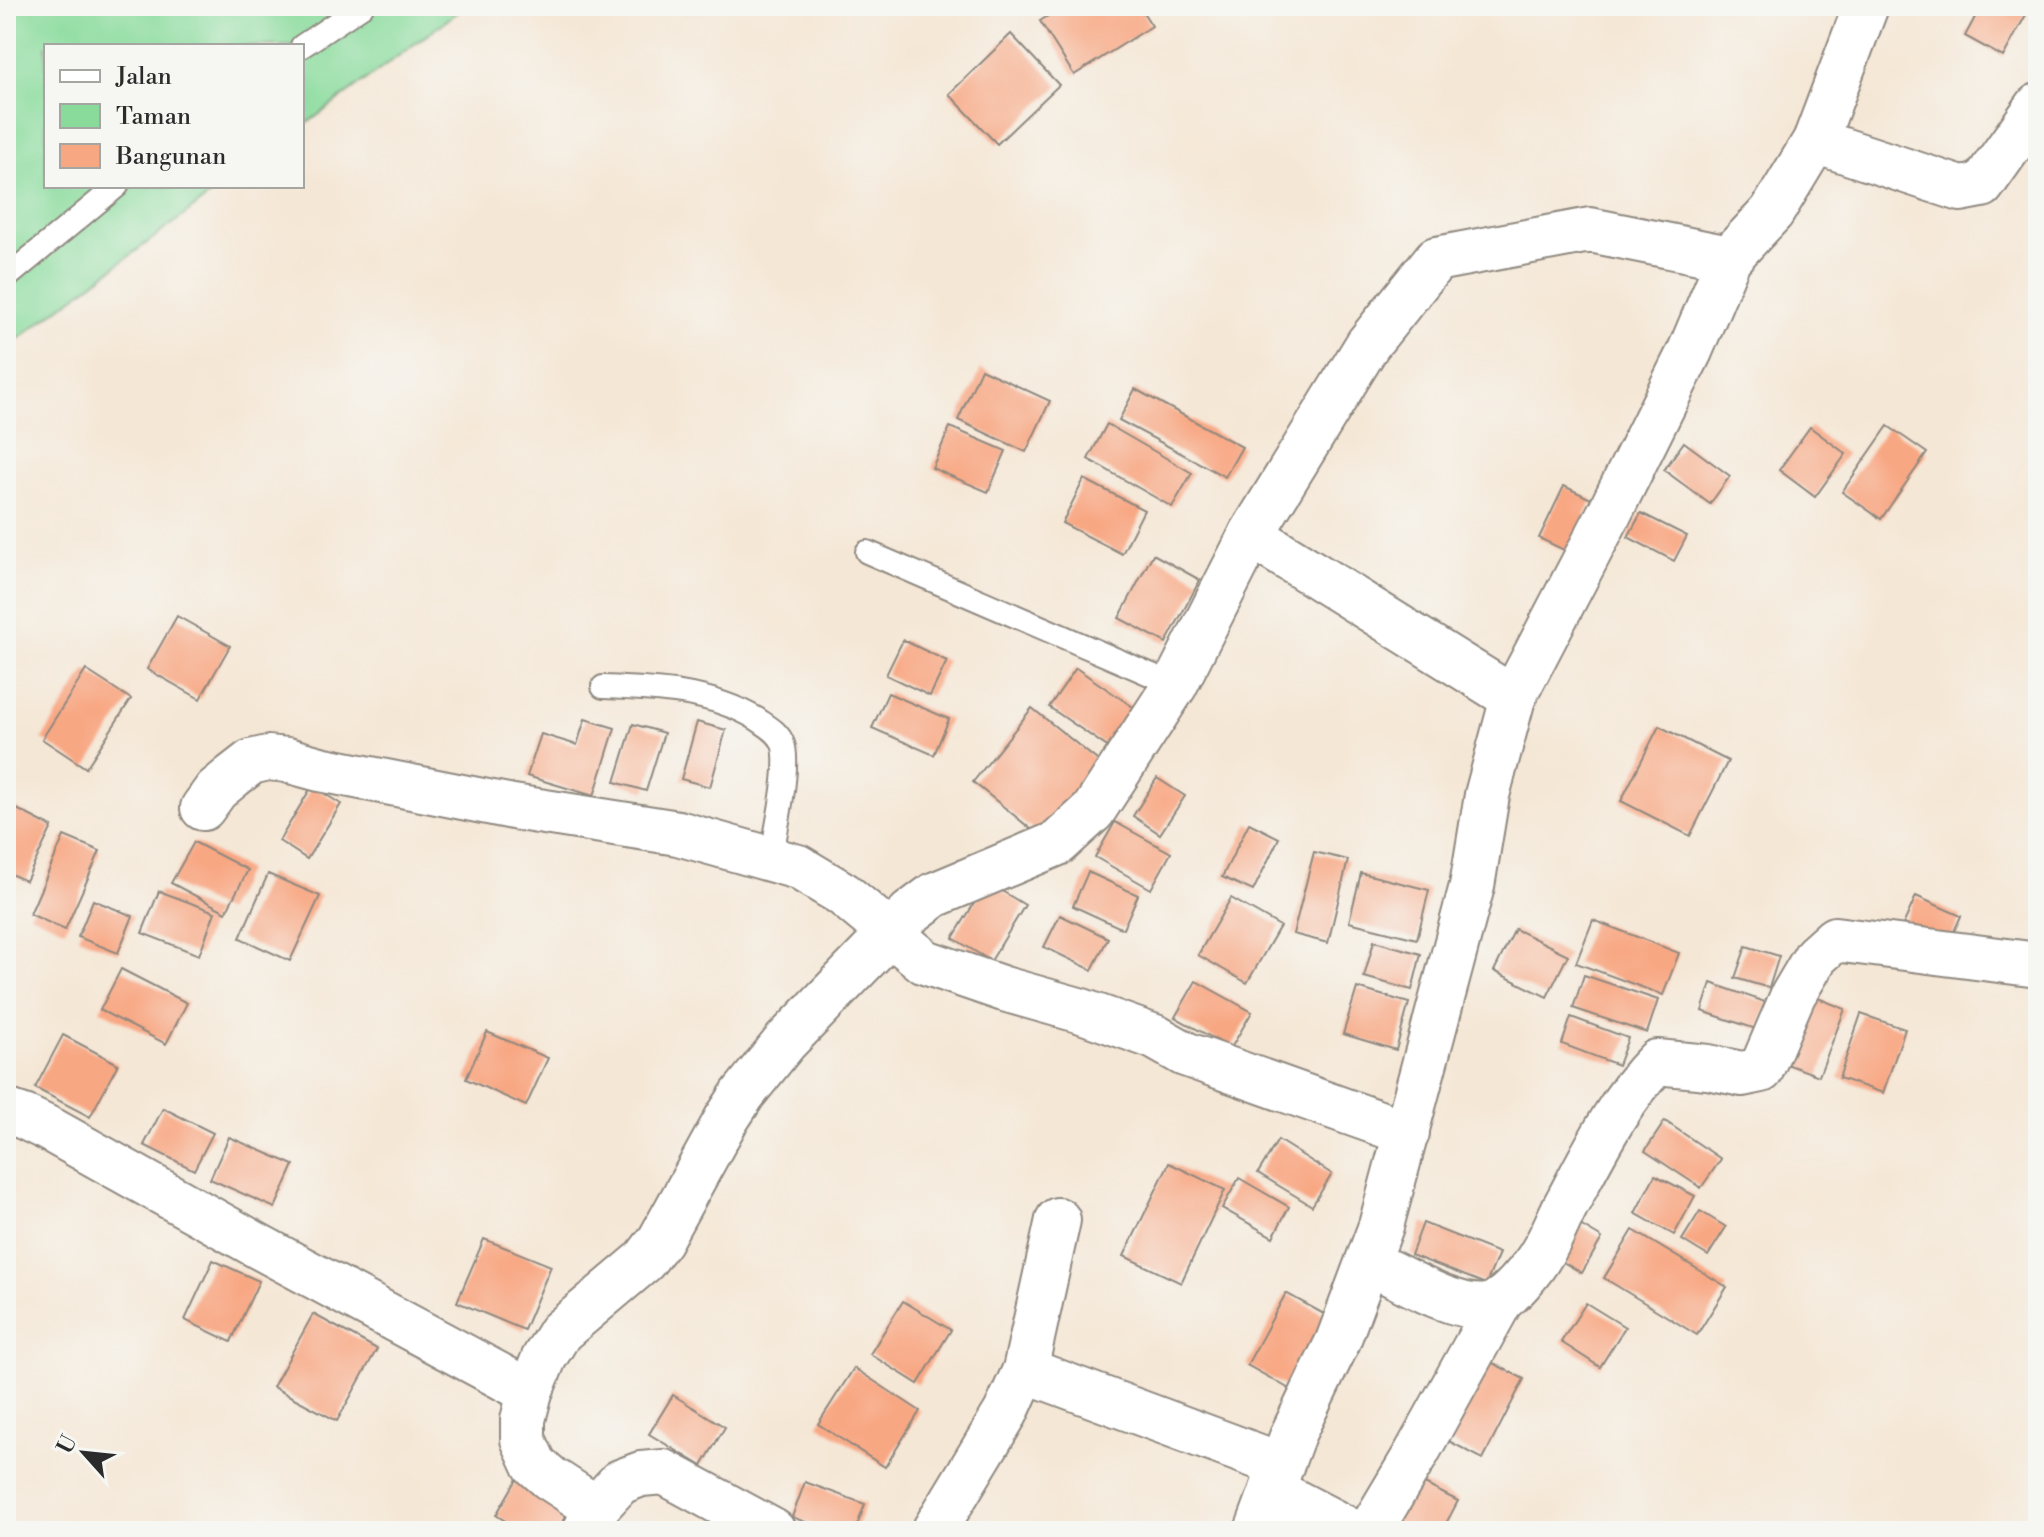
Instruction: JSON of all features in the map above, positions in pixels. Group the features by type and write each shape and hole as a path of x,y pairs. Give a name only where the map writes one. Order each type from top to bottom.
{"street":[{"path":"1257,1531 1293,1434 1338,1341 1381,1226 1472,886 1487,795 1513,698 1690,351 1729,258 1772,212 1815,141 1866,6"},
{"path":"1815,141 1961,189 1982,185 2033,119"},
{"path":"773,1531 664,1472 641,1474 620,1482 590,1520 535,1465 523,1439 523,1420 530,1392 544,1358 560,1332 644,1261 660,1240 743,1094 785,1042 910,913 934,895 1058,843 1093,811 1175,685 1251,535 1368,344 1436,259 1590,230 1729,258"},
{"path":"1251,535 1513,698"},
{"path":"203,808 216,790 251,762 268,758 513,807 678,833 798,867 843,894 925,962 1111,1021 1155,1037 1185,1054 1407,1133"},
{"path":"1370,1531 1501,1300 1543,1252 1603,1138 1640,1079 1657,1062 1742,1074 1761,1070 1793,995 1816,956 1835,939 2038,965"},
{"path":"6,1111 51,1130 530,1392"},
{"path":"934,1531 1006,1412 1025,1370 1058,1220"},
{"path":"1368,1262 1456,1303 1487,1306 1501,1300"},
{"path":"1025,1370 1277,1478 1351,1531"}],"lane":[{"path":"304,45 362,6"},
{"path":"6,278 115,188"},
{"path":"867,552 1175,685"},
{"path":"603,687 654,689 703,697 736,708 773,729 783,744 785,770 771,860"}],"green space":[{"path":"6,6 466,6 304,126 304,44 44,44 44,188 220,188 6,348"}],"building":[{"path":"1064,6 1139,6 1152,26 1074,75 1040,21"},
{"path":"1981,6 2020,6 2028,11 2003,57 1965,36"},
{"path":"1011,34 1059,85 997,144 949,94"},
{"path":"981,369 1050,401 1026,452 958,420"},
{"path":"1135,389 1242,447 1225,477 1119,420"},
{"path":"1107,424 1192,473 1172,507 1088,459"},
{"path":"1888,426 1927,453 1881,519 1842,492"},
{"path":"950,427 1006,451 988,492 932,468"},
{"path":"1810,427 1846,454 1815,497 1779,470"},
{"path":"1684,442 1730,476 1710,504 1664,470"},
{"path":"1084,479 1144,510 1122,554 1062,523"},
{"path":"1564,486 1593,500 1568,552 1539,538"},
{"path":"1641,513 1687,536 1674,561 1628,537"},
{"path":"1153,554 1200,580 1166,643 1119,618"},
{"path":"177,616 230,646 200,699 147,669"},
{"path":"903,640 947,661 930,696 886,675"},
{"path":"1076,668 1136,709 1109,748 1049,707"},
{"path":"86,670 131,699 86,768 42,739"},
{"path":"888,693 949,719 934,755 872,728"},
{"path":"1032,708 1102,764 1042,838 973,782"},
{"path":"585,719 615,728 594,796 527,776 541,734 577,745"},
{"path":"697,722 726,730 710,787 681,779"},
{"path":"633,724 664,733 646,791 615,782"},
{"path":"1659,726 1728,761 1690,836 1621,801"},
{"path":"1157,778 1185,796 1160,834 1133,816"},
{"path":"312,786 341,804 307,859 279,841"},
{"path":"13,807 52,827 26,881 6,872 6,822"},
{"path":"1115,822 1171,853 1151,889 1095,857"},
{"path":"1249,823 1279,838 1253,891 1222,877"},
{"path":"64,836 100,851 65,930 30,914"},
{"path":"194,842 248,870 226,912 171,883"},
{"path":"1314,852 1348,860 1328,943 1293,934"},
{"path":"1088,872 1138,895 1123,929 1073,906"},
{"path":"1361,873 1429,890 1417,939 1349,922"},
{"path":"268,874 320,896 290,961 240,938"},
{"path":"987,882 1025,905 991,961 953,938"},
{"path":"159,891 215,912 199,955 142,933"},
{"path":"1916,896 1961,916 1948,945 1903,925"},
{"path":"1231,898 1280,926 1247,983 1198,955"},
{"path":"93,900 133,916 118,953 78,937"},
{"path":"1060,915 1108,938 1092,970 1044,947"},
{"path":"1593,920 1679,953 1663,995 1576,963"},
{"path":"1515,929 1568,955 1547,997 1494,971"},
{"path":"1374,941 1421,954 1412,990 1364,977"},
{"path":"1746,946 1779,956 1769,988 1735,978"},
{"path":"121,969 187,1003 166,1044 100,1010"},
{"path":"1584,975 1658,1000 1647,1033 1573,1008"},
{"path":"1196,981 1252,1012 1231,1048 1175,1017"},
{"path":"1711,983 1768,1003 1759,1030 1702,1011"},
{"path":"1357,988 1409,1003 1396,1050 1343,1034"},
{"path":"1808,994 1845,1009 1819,1076 1781,1062"},
{"path":"1861,1014 1905,1029 1883,1093 1839,1078"},
{"path":"1571,1017 1628,1038 1618,1065 1562,1044"},
{"path":"487,1032 548,1058 526,1106 466,1079"},
{"path":"63,1035 118,1064 90,1117 35,1088"},
{"path":"163,1108 213,1133 194,1170 144,1145"},
{"path":"1665,1121 1721,1159 1701,1188 1645,1151"},
{"path":"229,1137 294,1165 275,1208 210,1179"},
{"path":"1278,1140 1332,1174 1312,1206 1258,1173"},
{"path":"1169,1163 1225,1190 1181,1283 1124,1256"},
{"path":"1655,1175 1695,1196 1674,1235 1635,1213"},
{"path":"1239,1178 1289,1207 1273,1237 1222,1208"},
{"path":"1700,1211 1726,1227 1708,1256 1682,1240"},
{"path":"1575,1222 1602,1238 1582,1273 1554,1257"},
{"path":"1423,1223 1499,1253 1486,1284 1411,1255"},
{"path":"1633,1230 1727,1287 1697,1335 1604,1278"},
{"path":"484,1239 551,1266 524,1330 457,1302"},
{"path":"213,1260 259,1281 231,1342 185,1320"},
{"path":"1286,1293 1333,1319 1293,1391 1247,1365"},
{"path":"903,1301 951,1330 918,1384 870,1354"},
{"path":"1586,1303 1625,1327 1600,1367 1561,1342"},
{"path":"313,1314 377,1349 337,1421 273,1387"},
{"path":"1479,1356 1524,1379 1483,1459 1439,1436"},
{"path":"854,1368 920,1411 885,1467 818,1424"},
{"path":"673,1395 725,1427 702,1466 649,1434"},
{"path":"523,1469 575,1501 557,1531 521,1531 496,1515"},
{"path":"1409,1476 1458,1501 1442,1531 1387,1531"},
{"path":"805,1482 865,1504 855,1531 829,1531 792,1517"}]}
